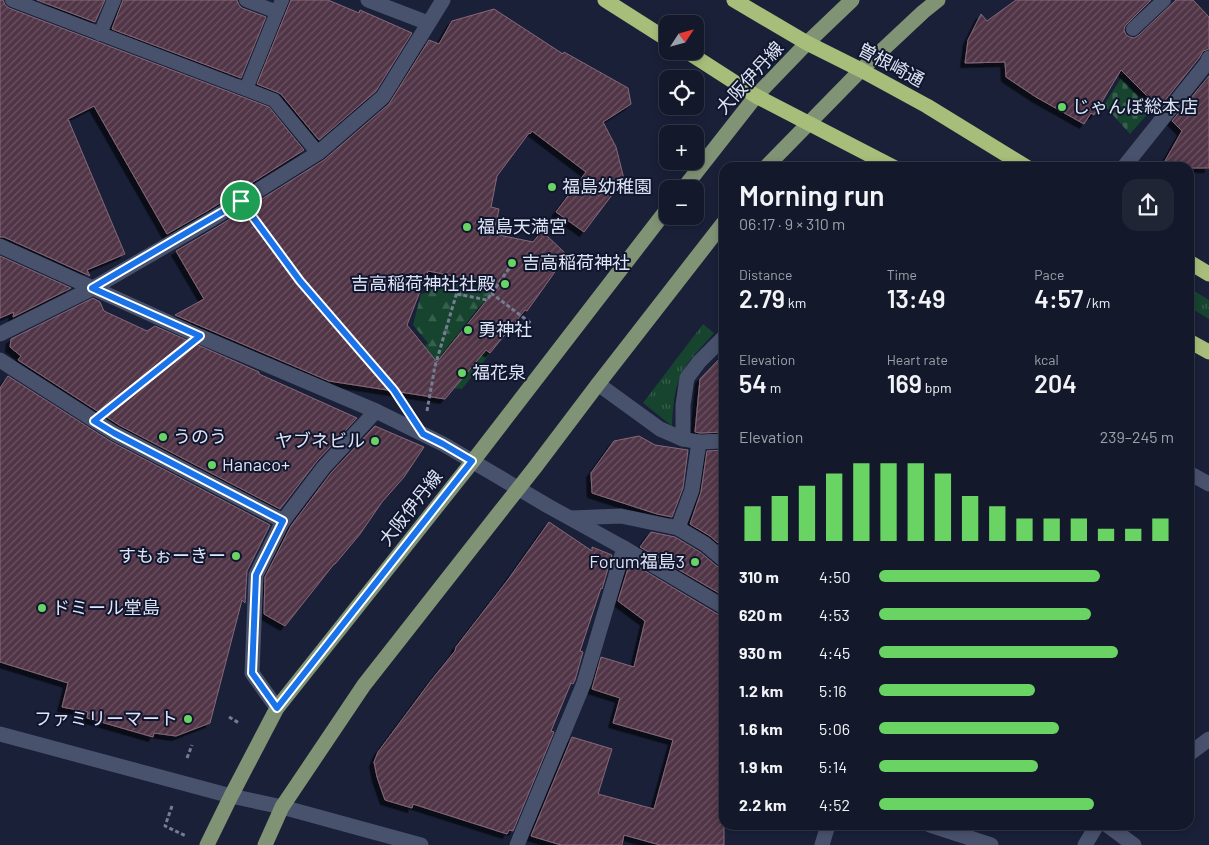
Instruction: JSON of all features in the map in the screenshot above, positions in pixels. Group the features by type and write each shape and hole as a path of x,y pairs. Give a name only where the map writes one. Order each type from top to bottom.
{"highway":[{"path":"605,0 659,34"},
{"name":"曽根崎通","path":"734,0 807,43 927,106 1018,162"},
{"path":"700,60 756,96 885,162"},
{"path":"1194,265 1209,274"},
{"path":"1194,343 1209,352"}],"main road":[{"path":"771,162 861,70 938,0"},
{"name":"大阪伊丹線","path":"689,180 756,96 843,3"},
{"name":"大阪伊丹線","path":"207,845 230,796 277,708 659,220"},
{"path":"265,845 282,807 364,685 719,228"}],"street":[{"path":"368,0 428,22"},
{"path":"0,334 92,288 241,201 318,153 383,97 443,0"},
{"path":"1128,162 1207,63 1209,58"},
{"path":"0,246 200,336 376,411 423,434 624,548 719,605"},
{"path":"683,439 683,405 687,378 699,362 719,342"},
{"path":"0,362 114,433 283,521"},
{"path":"598,384 660,429 683,439 699,442 719,441"},
{"path":"277,708 252,673 256,575 283,521 324,467 376,411"},
{"path":"678,528 692,490 699,442"},
{"path":"1194,476 1209,484"},
{"path":"570,518 621,516 678,528 705,544 719,556"},
{"path":"516,845 584,683 624,548"},
{"path":"0,734 421,845"},
{"path":"1194,750 1209,739"},
{"path":"822,845 826,830"},
{"path":"945,830 991,845"},
{"path":"1085,845 1094,830"},
{"path":"1114,830 1134,845"}],"lane":[{"path":"12,0 274,100 318,153"},
{"path":"100,34 114,0"},
{"path":"246,0 280,6 246,89"},
{"path":"1133,29 1164,0"}],"path":[{"path":"241,201 300,281 399,397"},
{"path":"457,294 487,300 510,267"},
{"path":"423,434 435,366 460,282"},
{"path":"491,293 532,324"},
{"path":"94,421 200,336"},
{"path":"229,717 239,723"},
{"path":"187,758 192,744"},
{"path":"172,806 165,826 186,836"}],"green space":[{"path":"1121,78 1152,109 1130,134 1104,105"},
{"path":"432,275 442,275 502,287 485,311 479,307 460,332 489,355 462,389 449,388 395,373 428,343 413,325 421,294 425,293"},
{"path":"1194,291 1209,300 1209,319 1194,310"},
{"path":"703,324 714,333 684,369 678,382 672,426 643,403"}],"building":[{"path":"0,0 3,0 9,8 269,107 304,150 167,234 94,106 68,119 125,254 87,270 90,276 4,237 0,237"},
{"path":"37,0 105,0 95,22"},
{"path":"123,0 237,0 242,8 266,17 241,78 112,29"},
{"path":"291,0 328,0 359,13 360,10 412,33 376,91 319,140 281,94 257,84"},
{"path":"1016,0 1151,0 1125,26 1126,35 1134,38 1176,0 1193,0 1209,17 1209,49 1203,51 1159,108 1121,70 1094,115 1091,113 1084,124 1036,97 1006,77 1005,62 965,63 968,40 981,14 987,21"},
{"path":"494,9 563,54 564,52 628,88 631,104 603,122 616,147 624,179 584,232 556,212 586,172 532,131 497,176 491,207 499,209 494,234 533,242 542,231 567,255 527,311 525,310 490,353 486,350 445,399 329,381 175,315 204,299 176,251 324,160 389,104 429,40 439,44 452,21","holes":["428,271 499,285 437,362 407,325"]},
{"path":"1209,76 1209,168 1194,168 1194,162 1164,162 1182,131 1172,121"},
{"path":"0,256 71,288 13,317 14,312 0,318"},
{"path":"93,298 100,302 104,311 147,331 155,326 357,418 317,461 280,509 119,425 18,360 21,356 10,347 11,339"},
{"path":"719,359 719,432 695,432 700,379"},
{"path":"8,376 110,441 270,525 247,571 245,603 242,600 210,723 176,736 154,733 153,737 87,718 88,712 62,707 68,683 0,662 0,388"},
{"path":"375,426 424,447 404,477 382,502 360,534 285,626 264,614 265,577 291,526 331,473"},
{"path":"639,436 655,445 688,450 683,488 672,517 592,493 591,473 614,441"},
{"path":"719,450 719,544 690,524 701,492 707,451"},
{"path":"549,522 592,551 592,547 612,555 580,651 583,652 575,680 573,684 571,683 551,731 554,732 513,831 509,830 507,834 413,804 412,808 385,800 374,762 378,752 455,651 456,647 507,581"},
{"path":"651,532 675,537 700,552 719,567 719,593 640,547"},
{"path":"630,562 719,615 719,830 724,830 724,845 660,845 624,835 622,845 561,845 531,836 572,737 612,749 598,794 654,809 673,740 613,723 620,698 592,689 601,657 634,667 645,621 618,601"}],"place":[{"name":"じゃんぼ総本店","path":"1062,107"},
{"name":"福島幼稚園","path":"552,187"},
{"name":"福島天満宮","path":"467,227"},
{"name":"吉高稲荷神社","path":"512,263"},
{"name":"吉高稲荷神社社殿","path":"505,284"},
{"name":"勇神社","path":"468,330"},
{"name":"福花泉","path":"462,373"},
{"name":"うのう","path":"163,437"},
{"name":"ヤブネビル","path":"375,441"},
{"name":"Hanaco+","path":"212,465"},
{"name":"すもぉーきー","path":"236,556"},
{"name":"Forum福島3","path":"695,562"},
{"name":"ドミール堂島","path":"42,608"},
{"name":"ファミリーマート","path":"188,719"}],"route":[{"path":"241,201 300,281 394,390 423,434 472,461 277,708 252,673 256,575 283,521 94,421 200,336 92,288 241,201"}]}
